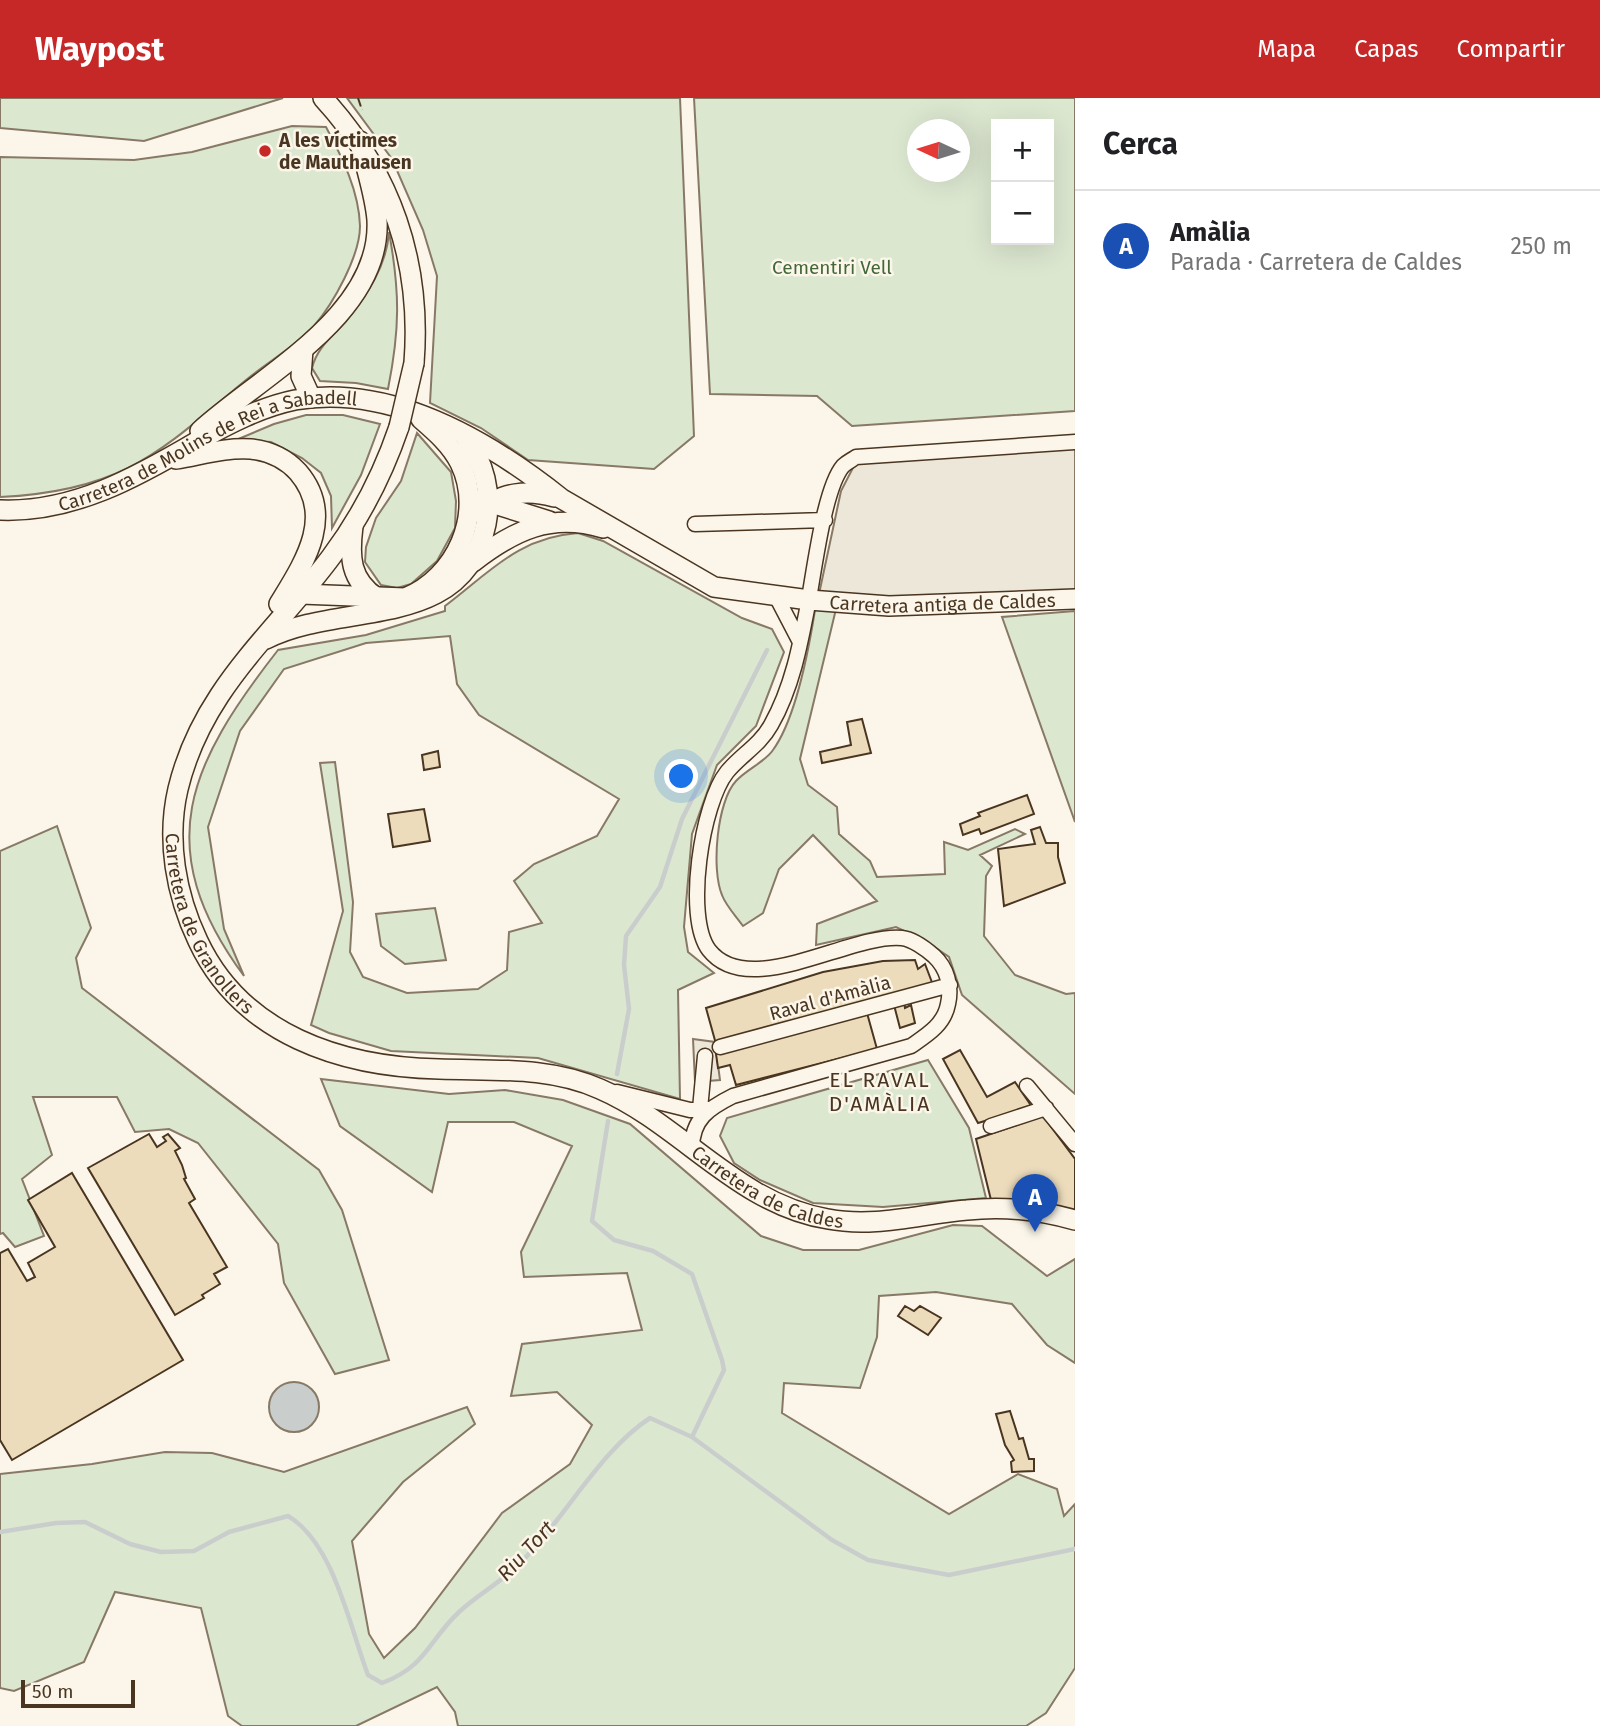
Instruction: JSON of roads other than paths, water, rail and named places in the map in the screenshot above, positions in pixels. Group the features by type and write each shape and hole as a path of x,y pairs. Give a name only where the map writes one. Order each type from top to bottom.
{"main road":[{"name":"Carretera de Granollers","path":"323,98 360,141 391,200 407,248 415,301 414,363 407,420 353,526 301,594 256,645 217,699 201,727 182,776 174,814 176,873 185,909 201,948 219,976 243,1004 282,1032 333,1054 413,1068 537,1072 601,1089 642,1112 692,1148"},
{"path":"168,459 212,420 303,350 351,300 368,267 375,244 377,220 360,141"},
{"path":"303,350 301,376 311,398"},
{"name":"Carretera de Molins de Rei a Sabadell","path":"0,510 43,507 97,493 133,479 217,430 265,409 311,398 348,398 407,420"},
{"path":"407,420 458,443 622,534"},
{"path":"458,443 478,491 488,504 550,521 595,525 622,534"},
{"path":"446,568 458,551 469,515 468,485 458,443"},
{"path":"168,459 237,449 270,453 295,469 313,497 315,530 311,547 256,645"},
{"path":"301,594 391,600 412,595 446,568 471,541 480,514 488,504 527,492 562,499"},
{"path":"472,563 485,530 488,504"},
{"path":"256,645 306,624 415,604 457,580 472,563 510,536 550,521"},
{"path":"353,526 351,567 362,587 377,598"},
{"name":"Carretera antiga de Caldes","path":"622,534 715,587 776,596 889,606 1075,599"},
{"name":"Carretera de Caldes","path":"692,1148 776,1205 822,1219 873,1222 993,1208 1044,1213 1075,1220"}],"street":[{"name":"Carretera antiga de Caldes","path":"809,600 825,520 837,477 844,465 856,457 1075,442"},
{"path":"695,524 825,520"},
{"path":"776,596 800,642"},
{"path":"809,600 797,662 770,728 727,772 716,794 702,853 697,898 699,930 709,950 721,961 743,969 766,969 877,941 903,938 927,950 942,964 950,985"},
{"name":"Raval d'Amàlia","path":"720,1047 950,985"},
{"name":"Carretera de Caldes","path":"692,1148 696,1125 704,1109 733,1096 911,1046 930,1034 944,1018 950,985"},
{"path":"601,1089 690,1110 704,1109 705,1056"},
{"path":"1027,1086 1075,1144"},
{"path":"991,1126 1046,1108"}],"waterway":[{"path":"617,1074 629,1009 624,965 626,936 660,887 682,819 767,650"},
{"path":"608,1121 592,1221 614,1240 653,1251 692,1274 722,1360 724,1370 692,1437"},
{"name":"Riu Tort","path":"0,1532 56,1523 85,1522 130,1544 161,1552 194,1551 229,1532 288,1516 304,1529 329,1566 368,1675 382,1683 409,1669 459,1612 518,1565 614,1449 650,1418 692,1437 832,1540 868,1560 949,1575 1075,1549"}],"place":[{"name":"A les víctimes de Mauthausen","path":"265,151"},
{"name":"Amàlia","path":"1035,1232"}],"district":[{"name":"EL RAVAL D'AMÀLIA","path":"880,1092"}],"park label":[{"name":"Cementiri Vell","path":"832,267"}]}
